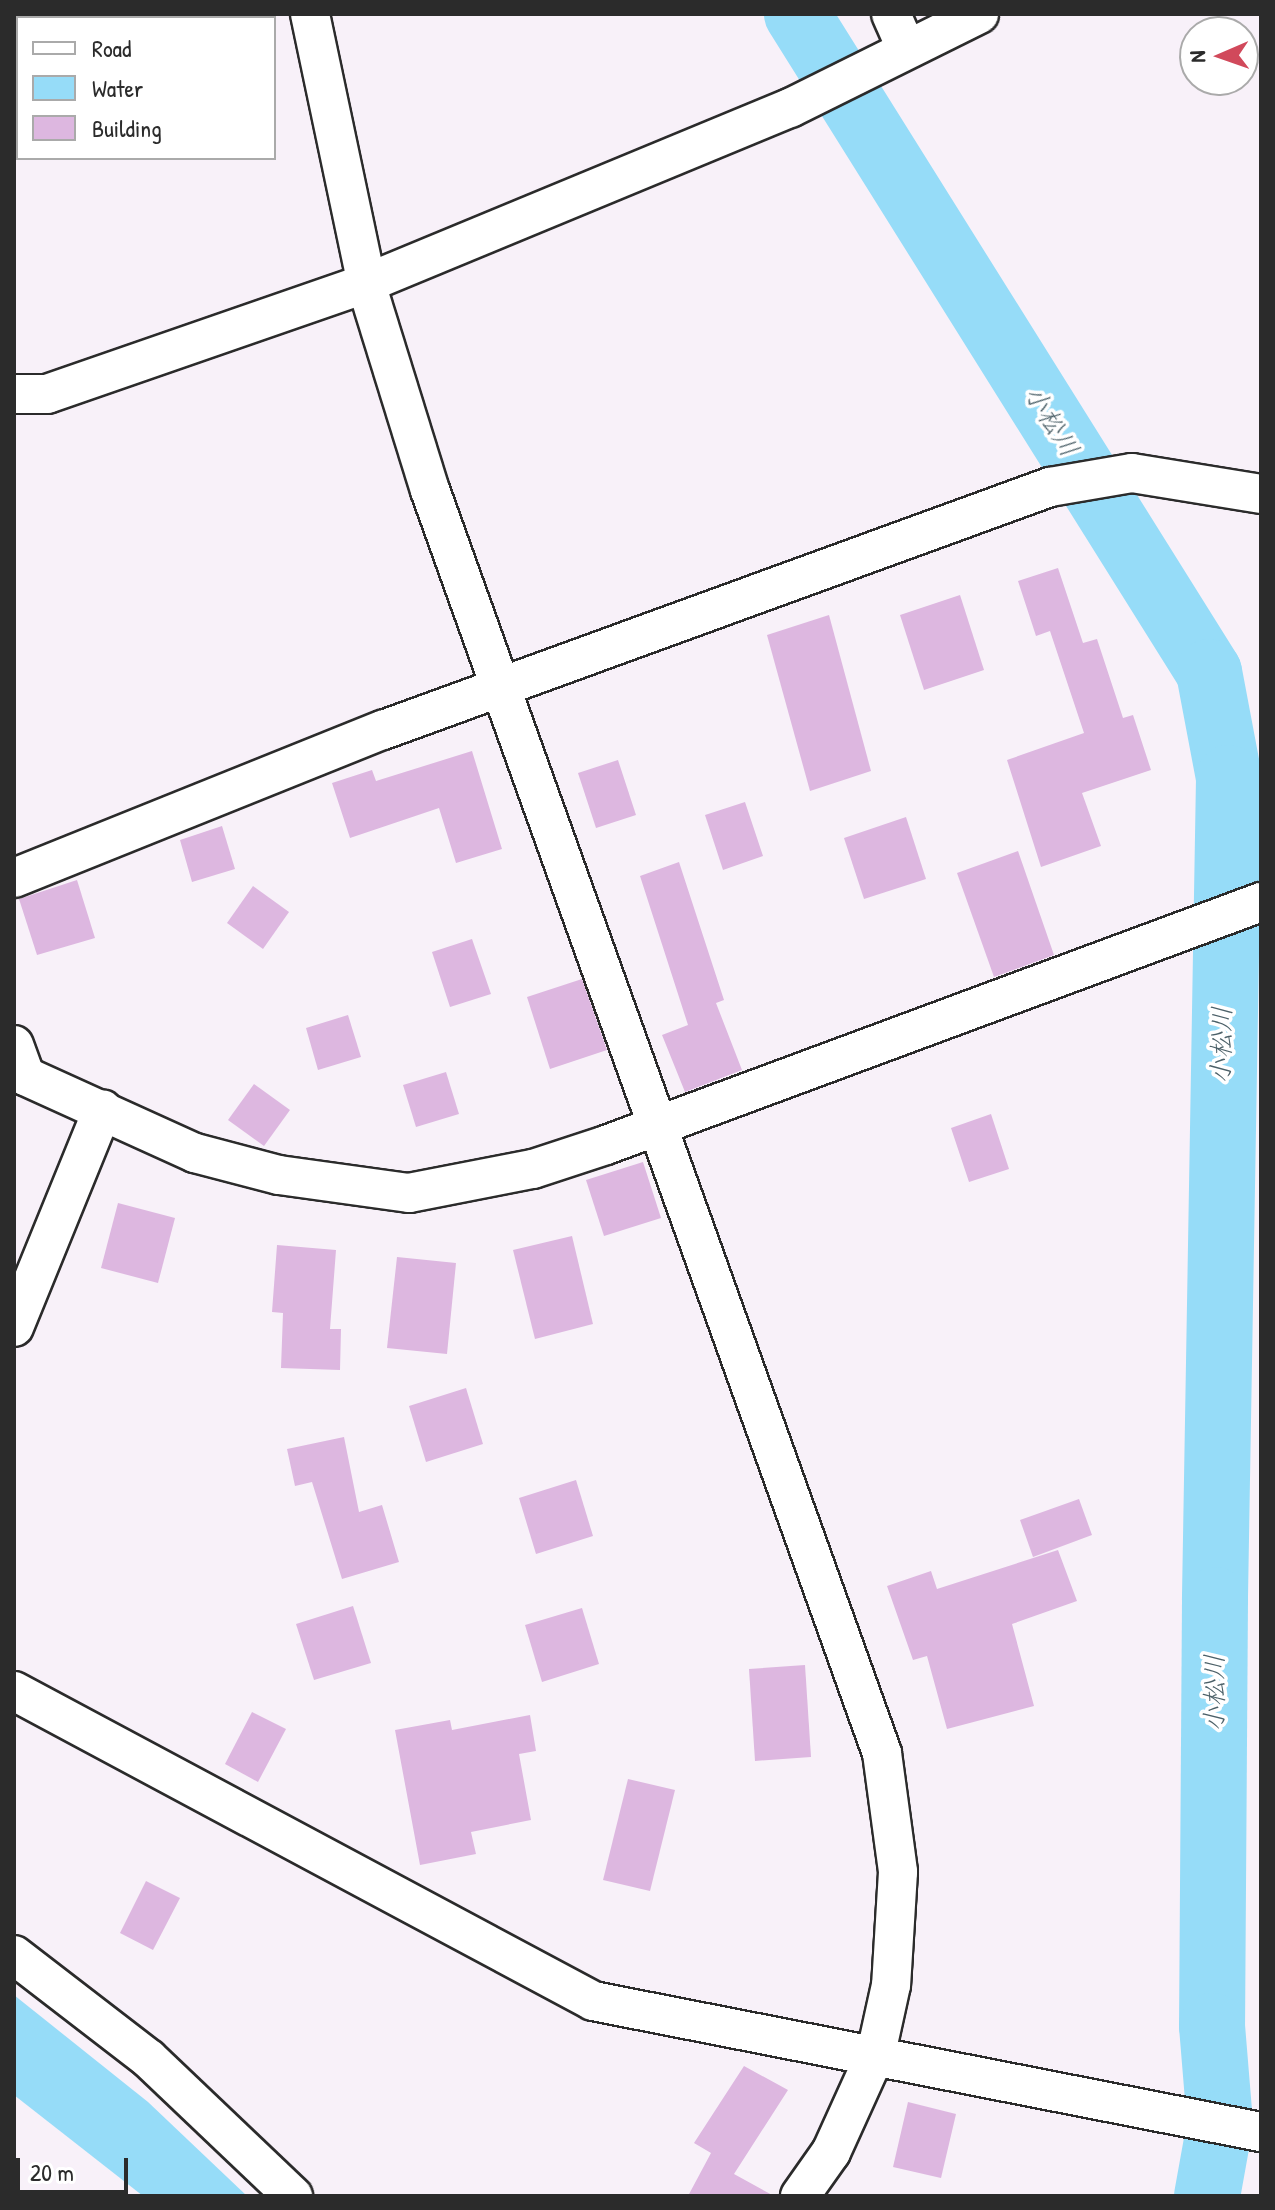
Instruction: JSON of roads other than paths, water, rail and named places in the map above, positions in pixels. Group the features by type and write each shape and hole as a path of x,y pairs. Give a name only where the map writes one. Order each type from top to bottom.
{"street":[{"path":"310,14 367,283 499,691 659,1126 882,1753 898,1872 891,1985 876,2053 831,2152 800,2196"},
{"path":"14,394 47,394 367,283 807,100 890,42 979,14"},
{"path":"14,878 383,730 499,691 1050,487 1132,473 1261,494"},
{"path":"14,1045 25,1076 195,1153 279,1175 409,1193 533,1169 659,1126 1261,902"},
{"path":"14,1327 103,1109"},
{"path":"14,1691 593,2001 876,2053 1249,2129"},
{"path":"14,1955 149,2059 293,2196"}],"water":[{"path":"14,1995 148,2102 247,2196 143,2196 14,2095"}],"waterway":[{"name":"小松川","path":"797,14 1209,672 1229,778 1215,1600 1212,2026 1220,2124 1207,2196"}]}
